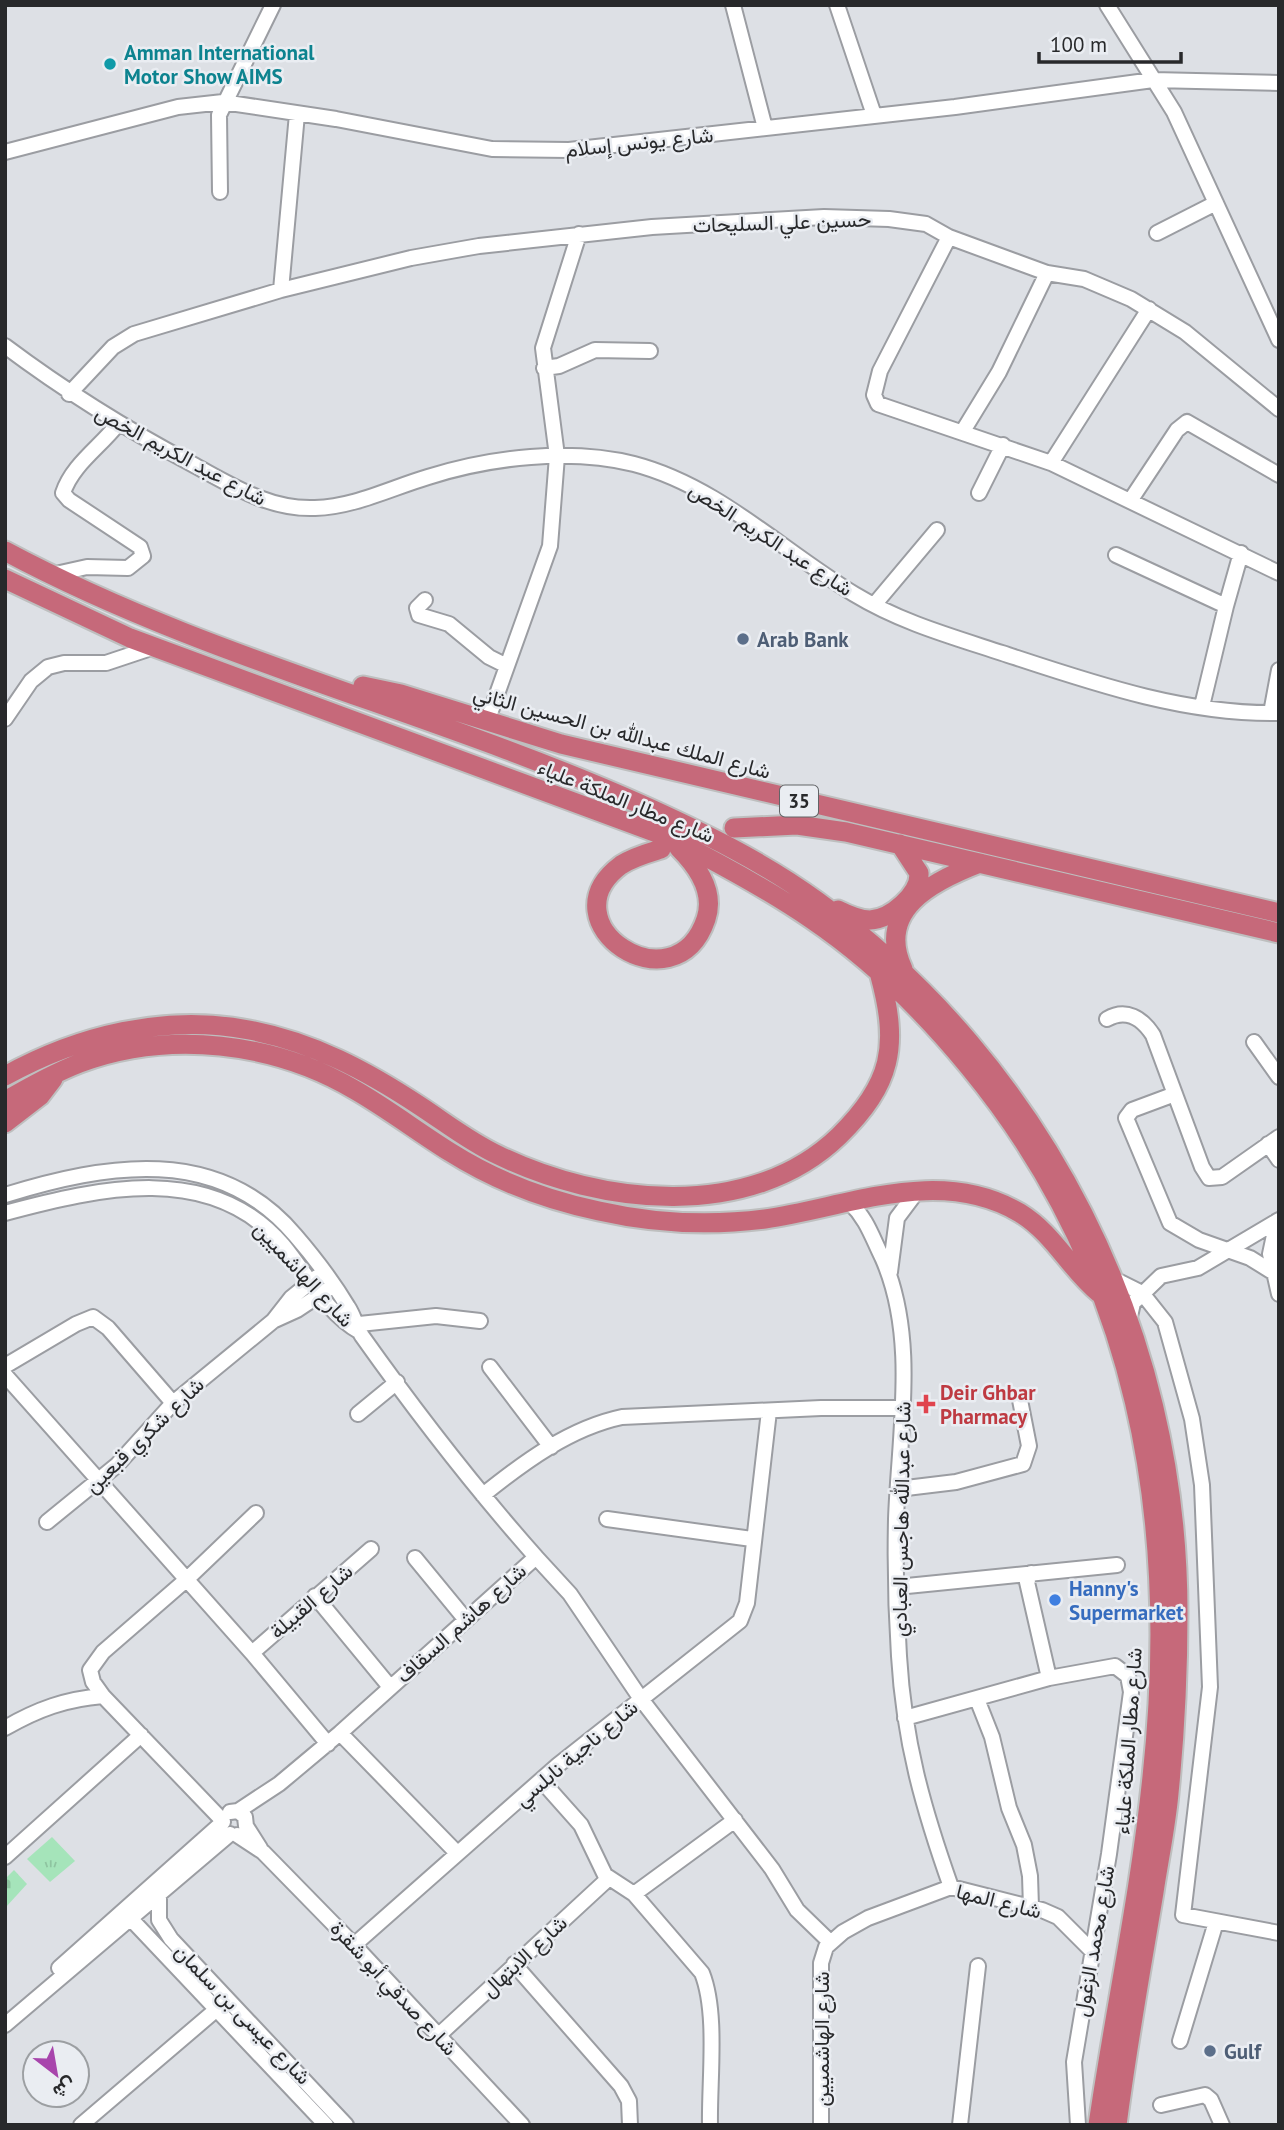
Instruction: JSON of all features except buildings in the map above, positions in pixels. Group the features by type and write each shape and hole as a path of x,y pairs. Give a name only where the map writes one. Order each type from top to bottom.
{"highway":[{"name":"شارع مطار الملكة علياء","path":"5,551 51,575 79,578 190,636 547,765 716,841 813,898 905,974 978,1052 1030,1120 1072,1190 1114,1279 1129,1321 1152,1394 1165,1455 1175,1547 1178,1633 1169,1796 1117,2125"},
{"name":"شارع مطار الملكة علياء","path":"5,579 154,647 735,872 813,920 879,975 957,1052 1015,1126 1066,1211 1103,1297 1138,1408 1153,1497 1159,1570 1152,1777 1098,2125"},
{"name":"شارع الملك عبدالله بن الحسين الثاني","path":"322,682 354,684 401,694 487,722 681,774 1279,913"},
{"name":"35","path":"734,828 810,826 900,844 1279,933"},
{"path":"664,843 701,876 708,892 708,916 698,937 678,952 656,958 637,957 617,947 609,938 599,914 601,894 613,873 623,864 664,843"},
{"path":"813,898 859,919 874,920 889,914 915,890 920,877 916,864 900,844"},
{"path":"905,974 893,942 899,919 938,881 980,863"},
{"path":"6,1076 90,1038 164,1026 248,1030 319,1050 386,1085 475,1143 532,1170 616,1192 695,1196 758,1183 792,1170 822,1151 856,1117 879,1082 892,1044 890,1013 879,975"},
{"path":"5,1101 56,1073 115,1053 151,1046 191,1045 254,1051 304,1067 355,1090 453,1154 498,1179 547,1198 600,1212 664,1221 727,1222 765,1219 918,1190 971,1193 1019,1213 1058,1244 1084,1279 1103,1297"},
{"path":"304,1067 319,1050"},
{"path":"5,1123 40,1096 56,1073"}],"street":[{"path":"220,192 217,126 223,103 273,5"},
{"path":"733,5 765,128"},
{"path":"837,5 874,116"},
{"path":"1107,5 1174,113 1279,340"},
{"name":"شارع يونس إسلام","path":"5,152 178,107 223,103 449,142 532,152 1013,100 1153,80 1279,83"},
{"path":"281,290 297,114"},
{"path":"1157,233 1216,202"},
{"name":"حسين علي السليحات","path":"69,394 113,347 134,334 281,290 422,256 579,234 847,217 926,224 949,237 1047,273 1084,279 1149,309 1185,332 1279,409"},
{"path":"487,722 549,551 557,456 544,368 545,340 579,234"},
{"path":"949,237 883,362 874,395 876,402 887,409 963,431 1051,463 1279,573"},
{"path":"963,431 999,372 1047,273"},
{"path":"1051,463 1149,309"},
{"name":"شارع عبد الكريم الخص","path":"5,346 69,394 117,425 267,502 298,508 355,502 450,470 557,456 618,460 683,482 736,512 824,575 874,606 933,632 1090,681 1202,706 1275,713"},
{"path":"544,368 559,366 594,350 650,351"},
{"path":"1130,501 1184,423 1198,426 1279,475"},
{"path":"79,578 128,568 144,556 140,547 69,500 63,493 76,468 99,448 117,425"},
{"path":"979,493 1003,445"},
{"path":"874,606 937,530"},
{"path":"1202,706 1208,671 1241,553"},
{"path":"1116,555 1226,606"},
{"path":"425,600 418,608 419,615 449,624 489,657 508,666"},
{"path":"125,635 130,656"},
{"path":"5,719 25,689 43,670 64,663 106,663 154,647"},
{"path":"1275,713 1279,670"},
{"path":"1107,1019 1125,1014 1143,1022 1157,1042 1202,1167 1209,1178 1222,1177 1274,1141 1279,1160"},
{"path":"1254,1042 1279,1077"},
{"path":"1175,1094 1126,1114 1167,1219 1190,1235 1271,1271"},
{"name":"شارع الهاشميين","path":"5,1195 77,1175 123,1169 160,1169 206,1176 232,1186 268,1208 296,1235 334,1286 355,1327"},
{"name":"شارع الهاشميين","path":"5,1213 83,1193 170,1188 206,1193 234,1206 269,1231 320,1295 355,1327 483,1495"},
{"name":"شارع عبدالله هاجس العبادي","path":"890,1272 897,1218 918,1190"},
{"name":"شارع عبدالله هاجس العبادي","path":"850,1203 870,1228 890,1272 902,1340 897,1587 905,1718 923,1807 951,1887"},
{"path":"1129,1321 1133,1303 1161,1276 1198,1268 1278,1220"},
{"path":"1278,1220 1270,1245 1271,1271 1279,1294"},
{"name":"شارع شكري قبعين","path":"273,1321 292,1298 324,1272"},
{"path":"1114,1279 1142,1293 1159,1311 1168,1331 1192,1419 1202,1485 1210,1687 1183,1915 1279,1933"},
{"name":"شارع شكري قبعين","path":"47,1522 99,1480 134,1447 173,1403 273,1321 334,1286"},
{"path":"355,1327 436,1316 480,1321"},
{"path":"5,1366 76,1324 93,1317 108,1328 173,1403"},
{"path":"490,1367 551,1447"},
{"name":"شارع القبيلة","path":"5,1376 252,1653 328,1744"},
{"path":"358,1414 397,1382"},
{"path":"898,1489 956,1482 1023,1464 1029,1446 1020,1400"},
{"path":"483,1495 551,1447 590,1426 622,1417 769,1410 902,1408"},
{"name":"شارع ناجية نابلسي","path":"354,1945 541,1780 740,1621 747,1603 752,1539 769,1410"},
{"name":"شارع هاشم السقاف","path":"5,2012 328,1744 536,1557 483,1495"},
{"path":"5,1728 36,1710 70,1699 103,1696 90,1676 96,1659 186,1580 256,1513"},
{"path":"607,1519 752,1539"},
{"name":"شارع القبيلة","path":"252,1653 371,1549"},
{"path":"536,1557 570,1594 641,1699 772,1868 797,1910 826,1947"},
{"path":"415,1558 466,1620"},
{"path":"897,1587 1117,1565"},
{"path":"1031,1573 1027,1583 1049,1678"},
{"path":"315,1596 390,1687"},
{"name":"شارع محمد الزغول","path":"905,1718 1049,1678 1115,1666 1125,1672 1131,1686 1093,1952 1074,2062 1078,2125"},
{"name":"شارع صدقي أبو شقرة","path":"103,1696 200,1797 234,1823 354,1945 522,2125"},
{"path":"977,1699 992,1737 1009,1808 1026,1853 1031,1907"},
{"path":"340,1733 457,1853"},
{"path":"5,1857 141,1735"},
{"path":"541,1780 581,1825 599,1865 609,1878 634,1894 694,1961 708,1987 710,2125"},
{"path":"634,1894 735,1820"},
{"name":"شارع هاشم السقاف","path":"5,2025 131,1919 234,1823"},
{"name":"شارع الابتهال","path":"439,2035 609,1878"},
{"name":"شارع المها","path":"826,1947 868,1919 951,1887 1031,1907 1058,1917 1093,1952"},
{"name":"شارع عيسى بن سلمان","path":"159,1894 159,1920 164,1930 223,2005 326,2125"},
{"name":"شارع عيسى بن سلمان","path":"131,1919 346,2125"},
{"path":"1180,2041 1216,1922"},
{"name":"شارع الهاشميين","path":"821,2125 826,1947"},
{"path":"514,1964 621,2086 629,2101 631,2125"},
{"path":"960,2125 978,1966"},
{"path":"81,2125 223,2005"},
{"path":"1161,2105 1205,2095 1211,2100 1222,2125"}],"green space":[{"path":"52,1837 75,1861 50,1882 27,1859"},
{"path":"14,1870 27,1884 6,1907 5,1879"}],"place":[{"name":"Amman International Motor Show AIMS","path":"110,64"},
{"name":"Arab Bank","path":"743,639"},
{"name":"Deir Ghbar Pharmacy","path":"926,1404"},
{"name":"Hanny's Supermarket","path":"1055,1600"},
{"name":"Gulf","path":"1210,2051"}]}
